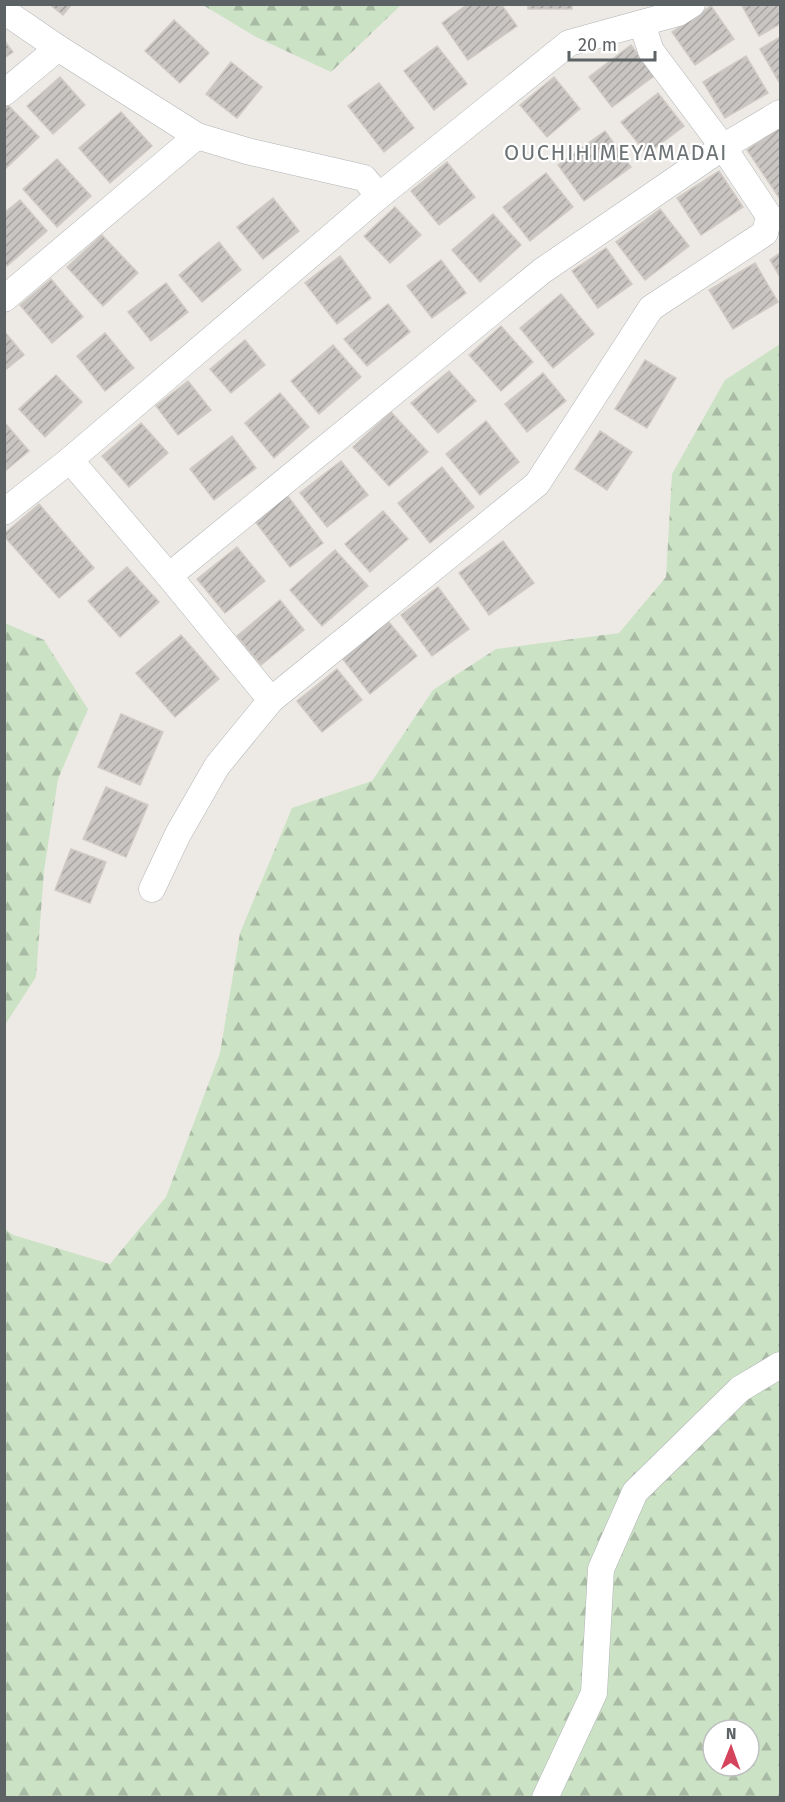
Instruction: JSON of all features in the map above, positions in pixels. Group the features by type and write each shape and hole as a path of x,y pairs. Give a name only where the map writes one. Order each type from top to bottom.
{"street":[{"path":"4,512 70,460 380,196 569,43 678,13 692,4"},
{"path":"4,11 197,136 247,151 364,178 380,196"},
{"path":"152,889 178,834 217,766 271,700 537,484 651,308 765,233 769,216 723,147 651,51 642,24"},
{"path":"4,93 58,48"},
{"path":"169,576 542,271 723,147 780,113"},
{"path":"4,299 197,136"},
{"path":"70,460 271,700"},
{"path":"545,1797 594,1693 601,1569 635,1492 740,1389 780,1365"}],"green space":[{"path":"203,5 401,5 331,72 256,37"},
{"path":"780,344 780,1797 5,1797 4,1228 13,1235 110,1264 166,1197 220,1053 240,933 292,808 372,781 433,690 496,649 619,633 666,577 672,474 725,380"},
{"path":"5,623 44,640 88,709 58,779 44,871 36,977 5,1025"}],"building":[{"path":"49,4 72,4 63,15"},
{"path":"468,4 501,4 517,26 468,60 442,23"},
{"path":"528,4 572,4 572,9 528,9"},
{"path":"741,4 780,4 780,24 759,36"},
{"path":"711,6 734,39 695,65 672,32"},
{"path":"174,20 209,53 180,83 145,51"},
{"path":"780,37 780,81 779,82 760,49"},
{"path":"4,40 13,52 4,58"},
{"path":"631,45 654,76 612,107 589,77"},
{"path":"437,46 467,84 434,110 404,71"},
{"path":"746,56 768,93 725,118 703,82"},
{"path":"231,62 262,87 237,118 206,94"},
{"path":"60,77 85,105 53,134 27,106"},
{"path":"554,77 580,109 547,137 520,105"},
{"path":"379,83 414,128 384,152 348,106"},
{"path":"658,93 684,126 647,154 621,122"},
{"path":"8,105 39,137 4,170 4,109"},
{"path":"121,112 152,146 110,183 79,148"},
{"path":"780,127 780,199 747,150"},
{"path":"605,131 631,167 584,201 558,165"},
{"path":"57,159 91,196 57,227 23,189"},
{"path":"447,162 475,197 439,225 411,191"},
{"path":"719,171 743,207 701,235 677,198"},
{"path":"546,173 573,207 530,241 503,207"},
{"path":"273,198 299,231 263,259 237,227"},
{"path":"20,200 47,231 7,266 4,263 4,213"},
{"path":"395,207 421,235 390,263 364,236"},
{"path":"660,209 689,246 645,280 616,242"},
{"path":"493,214 521,245 480,282 452,250"},
{"path":"102,235 138,273 103,306 67,267"},
{"path":"219,242 241,270 202,302 179,275"},
{"path":"606,248 632,284 598,308 572,271"},
{"path":"780,253 780,277 770,260"},
{"path":"340,256 371,298 337,324 305,283"},
{"path":"441,260 466,293 432,318 407,286"},
{"path":"755,263 778,302 733,329 709,290"},
{"path":"51,279 83,317 52,343 20,305"},
{"path":"166,283 188,312 151,341 128,312"},
{"path":"561,294 594,334 553,368 520,328"},
{"path":"388,304 410,332 367,366 344,339"},
{"path":"501,326 533,362 501,391 469,355"},
{"path":"4,331 24,355 4,371"},
{"path":"105,333 134,368 105,391 77,356"},
{"path":"245,340 265,365 231,393 210,369"},
{"path":"333,345 361,377 319,414 291,381"},
{"path":"645,360 676,378 647,428 615,409"},
{"path":"449,371 476,401 438,433 411,403"},
{"path":"543,373 566,401 527,432 505,404"},
{"path":"56,375 82,402 45,437 19,409"},
{"path":"188,381 211,410 178,435 156,406"},
{"path":"280,393 309,427 274,458 245,423"},
{"path":"391,412 428,452 389,486 353,447"},
{"path":"486,421 519,462 480,495 446,454"},
{"path":"141,423 168,453 129,487 102,456"},
{"path":"4,424 29,451 4,472"},
{"path":"600,431 632,452 607,490 575,469"},
{"path":"232,436 256,468 214,500 190,469"},
{"path":"341,461 368,495 327,527 300,493"},
{"path":"442,467 474,507 430,543 398,503"},
{"path":"287,495 323,543 290,567 254,520"},
{"path":"39,504 94,568 59,598 4,536"},
{"path":"383,511 408,539 370,572 345,544"},
{"path":"503,541 534,583 489,615 459,573"},
{"path":"237,547 265,581 225,613 197,579"},
{"path":"335,550 368,586 322,626 290,590"},
{"path":"127,567 159,602 120,637 88,601"},
{"path":"438,587 469,629 432,656 401,615"},
{"path":"280,600 304,630 261,665 237,636"},
{"path":"388,621 417,656 370,694 342,658"},
{"path":"181,635 219,679 175,717 136,673"},
{"path":"337,669 362,700 322,732 297,701"},
{"path":"121,714 163,732 140,785 98,767"},
{"path":"106,787 148,805 126,857 83,839"},
{"path":"71,849 106,862 90,903 55,890"}],"district":[{"name":"OUCHIHIMEYAMADAI","path":"616,152"}]}
